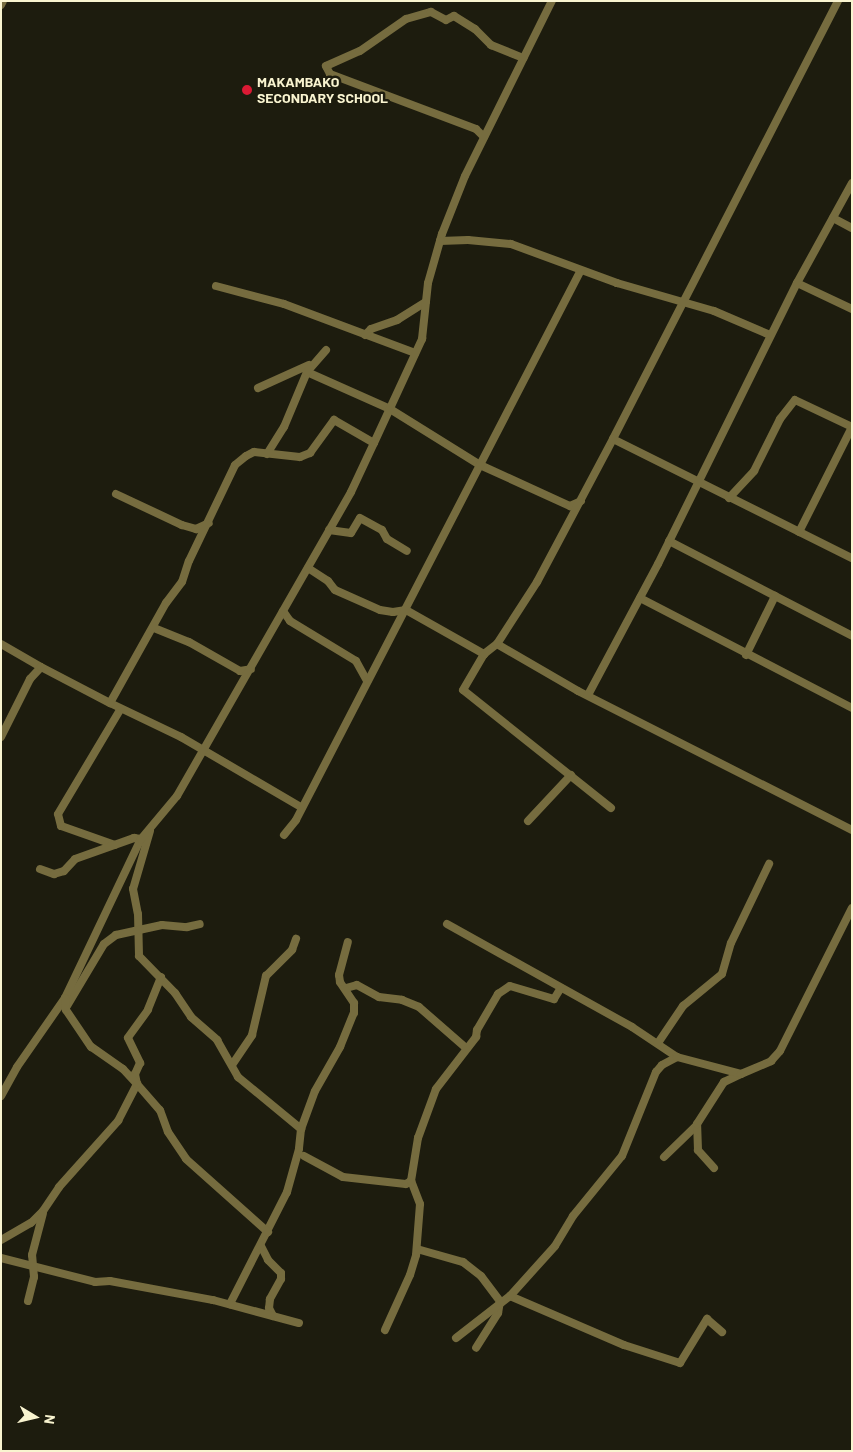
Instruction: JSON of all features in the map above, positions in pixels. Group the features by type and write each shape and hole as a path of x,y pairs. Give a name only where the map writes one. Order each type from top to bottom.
{"street":[{"path":"1,5 3,1"},
{"path":"1,1096 16,1068 65,998 141,839 177,796 351,492 422,339 426,302 440,241 484,137 552,1"},
{"path":"611,808 463,690 484,654 497,644 537,582 581,501 680,303 838,1"},
{"path":"484,137 476,129 330,74 326,66 360,51 406,19 431,12 446,20 454,16 475,29 491,45 523,58"},
{"path":"588,694 669,541 770,335 852,183"},
{"path":"833,218 852,228"},
{"path":"440,241 468,240 511,244 680,303 714,311 770,335"},
{"path":"284,835 301,807 406,610 581,270"},
{"path":"797,283 852,309"},
{"path":"216,286 284,304 415,354"},
{"path":"365,335 371,329 397,320 426,302"},
{"path":"267,454 284,427 307,372 326,350"},
{"path":"258,388 313,363"},
{"path":"307,372 390,409 480,465 570,506 581,501"},
{"path":"729,498 754,471 780,419 795,400 852,427 799,532"},
{"path":"110,703 166,604 182,582 235,465 254,452 300,458 310,453 334,420 374,443"},
{"path":"613,438 697,483 852,558"},
{"path":"116,494 182,525 196,529 209,523"},
{"path":"328,530 351,533 360,518 382,530 387,539 407,551"},
{"path":"669,541 852,636"},
{"path":"308,568 328,581 335,590 386,611 406,610 484,654"},
{"path":"746,655 775,596"},
{"path":"640,598 746,655 852,708"},
{"path":"283,611 290,621 356,661 367,681"},
{"path":"154,628 190,642 240,671 251,669"},
{"path":"1,644 120,710 203,750 301,807"},
{"path":"497,644 588,694 852,830"},
{"path":"1,738 30,679 41,667"},
{"path":"115,845 61,826 58,814 120,710"},
{"path":"528,821 571,776"},
{"path":"152,827 133,889 139,932 139,956 161,977 191,1017 217,1040 238,1078 301,1130"},
{"path":"40,869 54,874 64,872 75,859 134,838 141,839"},
{"path":"658,1043 683,1006 722,974 731,944 769,864"},
{"path":"664,1157 698,1124 724,1082 771,1060 780,1051 798,1020 816,975 852,908"},
{"path":"66,1010 104,944 116,936 162,925 187,927 200,924"},
{"path":"447,924 658,1043 677,1057 741,1074"},
{"path":"232,1065 252,1035 266,976 292,950 296,939"},
{"path":"230,1304 268,1232 294,1173 301,1130 315,1091 348,1031 354,1002 340,982 339,975 348,942"},
{"path":"1,1240 31,1223 43,1211 59,1187 118,1120 137,1084 135,1074 140,1064 128,1038 148,1010 161,977"},
{"path":"346,988 357,986 379,997 402,1000 419,1008 466,1048"},
{"path":"385,1330 410,1275 417,1249 420,1204 411,1181 418,1138 432,1098 466,1048 476,1037 498,994 510,986 554,999 561,988"},
{"path":"65,998 66,1010 90,1047 122,1069 160,1110 168,1132 186,1159 268,1232"},
{"path":"456,1338 500,1301 510,1296 555,1246 573,1216 622,1156 656,1072 677,1057"},
{"path":"698,1124 698,1150 714,1168"},
{"path":"304,1156 344,1177 406,1184 411,1181"},
{"path":"28,1301 34,1277 31,1265 43,1211"},
{"path":"261,1246 268,1260 281,1273 281,1279 270,1299 269,1308 273,1316"},
{"path":"417,1249 463,1262 481,1276 500,1301 498,1313 476,1348"},
{"path":"1,1258 86,1280 110,1281 230,1304 299,1323"},
{"path":"510,1296 665,1361 680,1363 707,1319 722,1332"}],"place":[{"name":"MAKAMBAKO SECONDARY SCHOOL","path":"247,90"}]}
